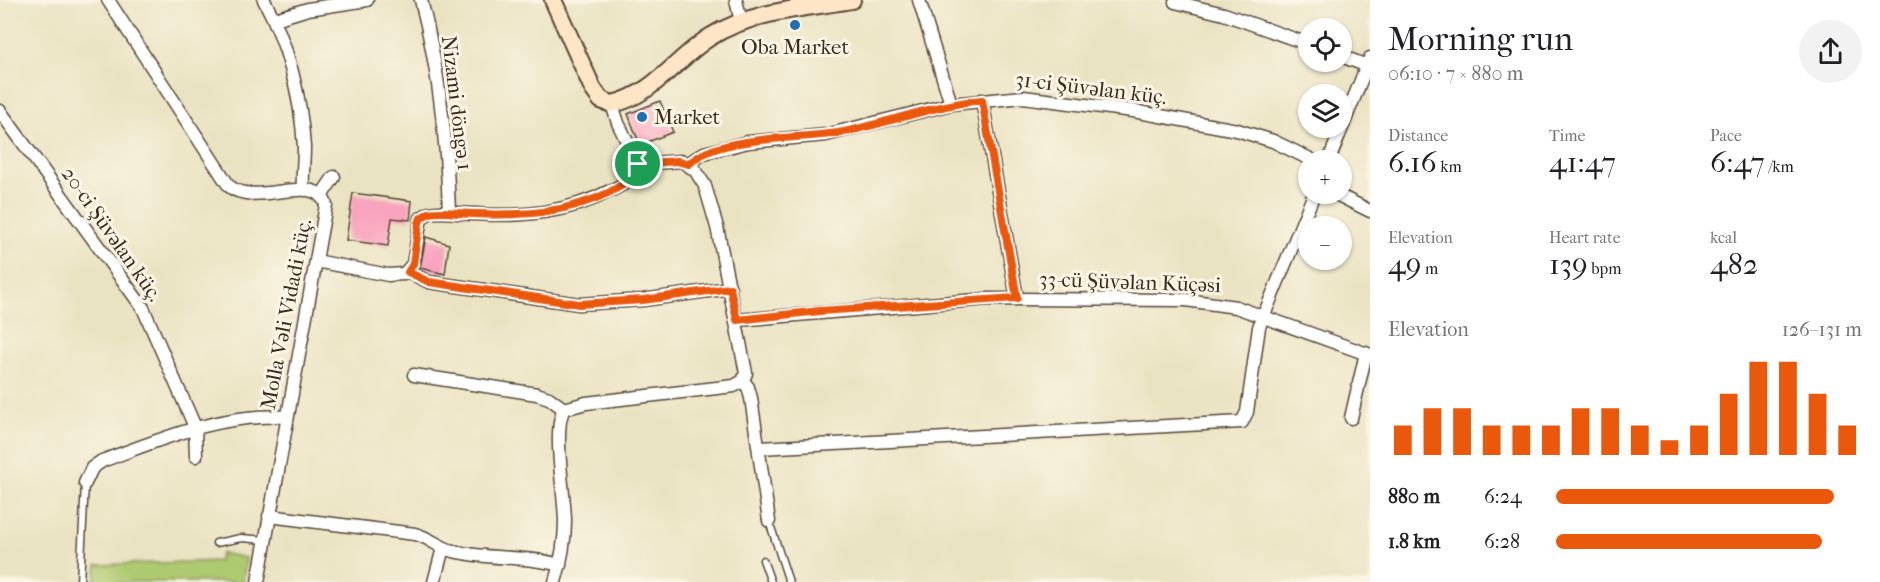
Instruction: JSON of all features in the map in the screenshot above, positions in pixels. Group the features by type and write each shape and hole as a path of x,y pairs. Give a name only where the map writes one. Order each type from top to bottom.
{"street":[{"path":"108,0 229,186 245,195 303,189"},
{"name":"Molla Vəli Vidadi küç.","path":"258,582 326,211 321,196 311,190 303,189 304,149 297,93 286,49 264,0"},
{"path":"274,19 308,9 367,0"},
{"name":"Nizami döngə 1","path":"421,0 431,43 445,133 449,212"},
{"path":"553,0 593,89 601,100 612,104 640,94 709,38 741,22 852,0"},
{"path":"736,0 741,22"},
{"path":"919,0 951,104"},
{"path":"1175,2 1224,15 1298,41"},
{"path":"1333,150 1369,64 1352,59"},
{"name":"31-ci Şüvəlan küç.","path":"689,164 704,153 748,142 844,132 951,104 982,100 1046,99 1155,114 1254,135 1273,141 1298,154"},
{"path":"982,100 1017,298"},
{"path":"408,272 413,264 421,218 429,213 510,215 566,208 596,199 621,186 634,176 638,164 618,123 612,104"},
{"name":"20-ci Şüvəlan küç.","path":"0,111 143,308 195,427 195,456"},
{"path":"638,164 677,161 689,164 705,186 746,366 743,381"},
{"path":"321,196 334,177"},
{"path":"1352,202 1370,211"},
{"path":"760,448 1242,422 1247,412 1256,338 1262,316 1310,204"},
{"path":"316,261 388,275 408,272 429,282 579,304 643,300 730,288"},
{"name":"33-cü Şüvəlan Küçəsi","path":"737,320 923,303 1017,298 1186,300 1225,304 1368,354"},
{"path":"1351,418 1368,354"},
{"path":"414,375 537,394 549,398 564,410"},
{"path":"743,381 748,387 751,398 770,521"},
{"path":"555,582 560,565 565,521 558,423 564,410 586,403 728,387 743,381"},
{"path":"85,483 92,468 102,461 195,427 247,417 287,417"},
{"path":"269,516 415,534 426,537 443,548 464,553 537,559 560,565"},
{"path":"434,582 443,548"}],"lane":[{"path":"80,582 85,483"},
{"path":"770,521 789,582"},
{"path":"216,543 241,538 265,540"},
{"path":"763,561 771,582"}],"green space":[{"path":"221,553 246,558 243,582 95,582 97,565 219,561"}],"building":[{"path":"660,101 673,132 640,145 628,114"},
{"path":"353,193 412,201 410,220 392,218 388,246 346,240"},
{"path":"426,237 449,244 445,274 420,268"}],"place":[{"name":"Oba Market","path":"795,25"},
{"name":"Market","path":"642,117"}],"route":[{"path":"982,100 1014,270 1017,298 820,311 737,320 730,288 643,300 579,304 429,282 408,272 413,264 419,223 424,215 434,212 529,214 566,208 596,199 621,186 634,176 638,164 682,161 689,164 695,157 704,153 748,142 844,132 951,104 982,100"}]}
